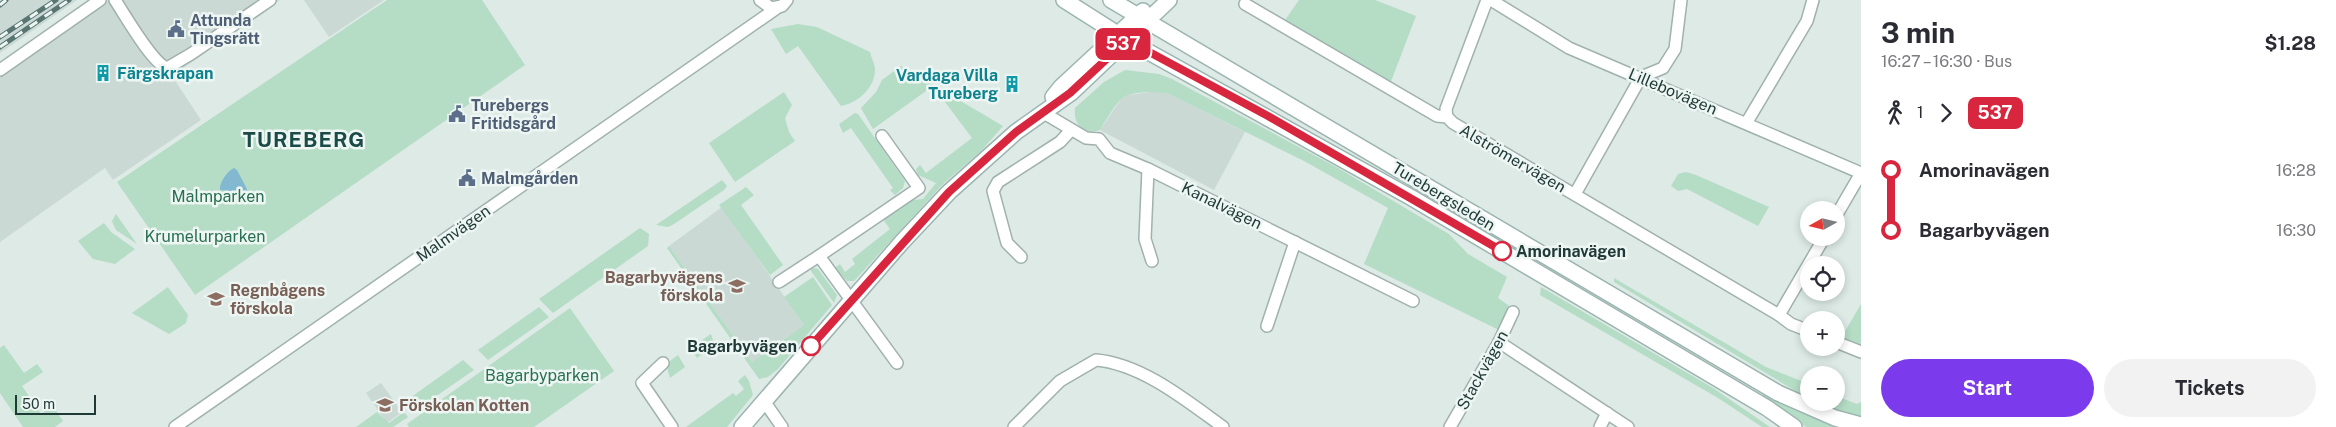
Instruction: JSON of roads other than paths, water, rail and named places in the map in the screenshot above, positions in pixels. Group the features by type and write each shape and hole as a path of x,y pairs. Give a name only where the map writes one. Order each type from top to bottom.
{"main road":[{"name":"Turebergsleden","path":"1064,0 1122,37 1412,198 1767,408 1794,427"},
{"name":"Turebergsleden","path":"1111,0 1778,393 1836,418 1861,425"},
{"path":"1142,18 1155,0"},
{"path":"742,427 851,300 949,192 1042,112 1070,93 1142,18 1169,0"}],"street":[{"path":"0,70 100,0"},
{"path":"115,0 160,66 167,68 191,54 270,0"},
{"path":"760,0 766,6 777,8"},
{"path":"756,22 760,0"},
{"name":"Malmvägen","path":"175,427 787,0"},
{"path":"1447,117 1446,109 1487,0"},
{"name":"Lillebovägen","path":"1490,0 1569,48 1747,122 1861,173"},
{"path":"1575,194 1641,77 1662,68 1675,49 1681,0"},
{"path":"1747,122 1807,21 1813,0"},
{"name":"Alströmervägen","path":"1245,4 1437,116 1447,117 1453,123 1780,315 1791,324 1800,328"},
{"name":"Kanalvägen","path":"1042,112 1086,138 1099,139 1110,153 1148,169 1413,301"},
{"path":"1021,257 1007,243 992,191 998,182 1053,147 1071,130"},
{"path":"779,282 919,188 882,136"},
{"path":"1148,169 1145,239 1152,261"},
{"path":"1845,201 1861,173"},
{"path":"1268,326 1295,242"},
{"path":"1780,315 1819,246"},
{"path":"819,256 897,363"},
{"name":"Stackvägen","path":"1450,427 1499,342 1513,312"},
{"path":"1499,342 1628,427"},
{"path":"1845,346 1861,352"},
{"path":"1014,427 1060,381 1096,360 1119,365 1163,385 1224,427"},
{"path":"663,364 642,383 672,427"},
{"path":"764,401 782,427"},
{"path":"1600,427 1607,413"}],"water":[{"path":"234,168 247,189 247,193 220,190 224,178"}],"railway":[{"path":"0,5 6,0"},
{"path":"0,37 56,0"},
{"path":"0,47 69,0"}],"place":[{"name":"Attunda Tingsrätt","path":"176,29"},
{"name":"Färgskrapan","path":"103,73"},
{"name":"Vardaga Villa Tureberg","path":"1012,84"},
{"name":"Turebergs Fritidsgård","path":"457,114"},
{"name":"Malmgården","path":"467,178"},
{"name":"Amorinavägen","path":"1502,251"},
{"name":"Bagarbyvägens förskola","path":"737,286"},
{"name":"Regnbågens förskola","path":"216,299"},
{"name":"Bagarbyvägen","path":"811,346"},
{"name":"Förskolan Kotten","path":"385,405"}],"district":[{"name":"TUREBERG","path":"304,140"}],"park label":[{"name":"Malmparken","path":"218,196"},
{"name":"Krumelurparken","path":"205,236"},
{"name":"Bagarbyparken","path":"542,375"}]}
